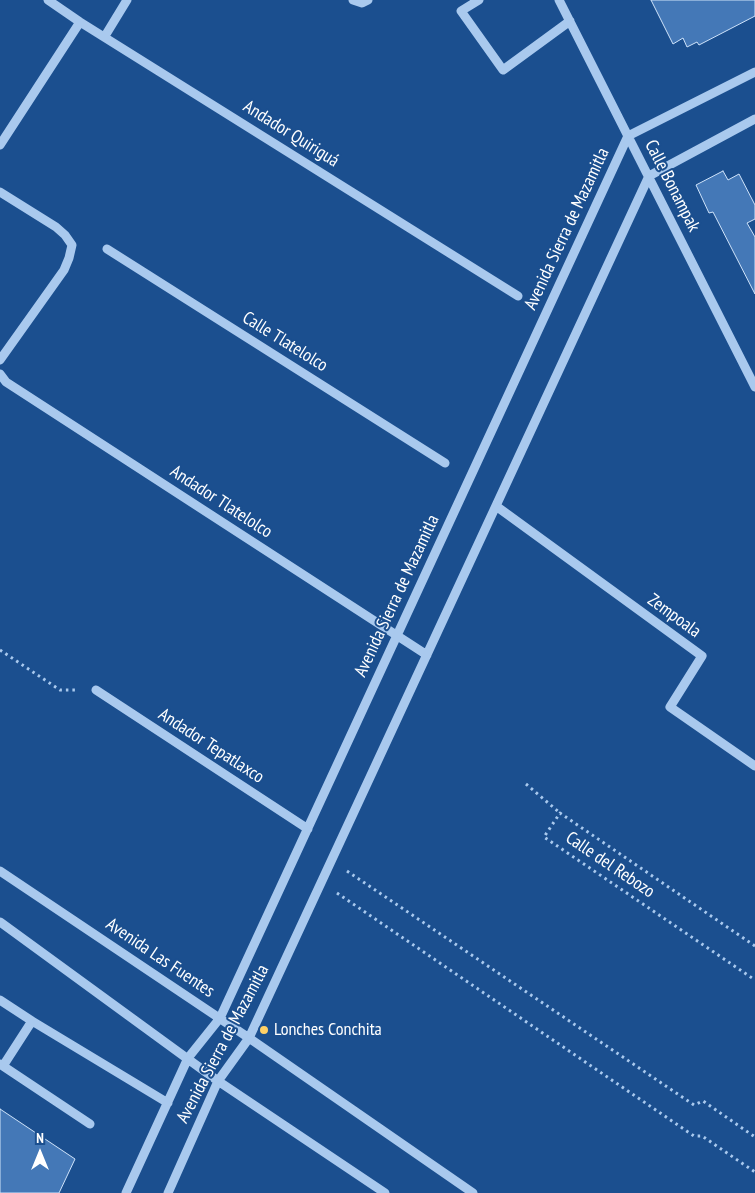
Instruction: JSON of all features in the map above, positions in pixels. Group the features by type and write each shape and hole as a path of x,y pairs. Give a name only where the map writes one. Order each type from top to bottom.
{"street":[{"name":"Andador Quiriguá","path":"48,0 80,22 518,296"},
{"path":"105,36 127,0"},
{"path":"353,0 362,3 368,1"},
{"path":"480,0 461,11 503,70 570,21"},
{"name":"Calle Bonampak","path":"563,1 570,21 755,387"},
{"path":"0,145 80,22"},
{"name":"Avenida Sierra de Mazamitla","path":"126,1193 188,1058 220,1018 628,136 755,72"},
{"path":"648,176 755,119"},
{"name":"Avenida Sierra de Mazamitla","path":"168,1193 218,1081 249,1038 648,176"},
{"path":"0,192 56,227 65,234 72,245 64,270 0,360"},
{"name":"Calle Tlatelolco","path":"107,249 445,463"},
{"name":"Andador Tlatelolco","path":"0,374 6,382 426,655"},
{"name":"Zempoala","path":"496,506 702,656 670,707 755,766"},
{"name":"Andador Tepatlaxco","path":"96,690 308,828"},
{"name":"Avenida Las Fuentes","path":"0,872 220,1018 473,1193"},
{"path":"0,922 218,1081 385,1193"},
{"path":"0,1000 168,1103"},
{"path":"32,1021 1,1065 90,1124"}],"path":[{"path":"0,650 60,690 96,690"},
{"path":"526,784 560,813"},
{"name":"Calle del Rebozo","path":"755,946 560,813 544,837 755,980"},
{"path":"332,861 694,1106 704,1101 755,1137"},
{"path":"321,883 694,1136 702,1136 755,1172"}],"building":[{"path":"651,0 755,0 755,16 699,45 697,42 687,47 683,38 673,44"},
{"path":"723,171 728,180 739,174 755,205 755,219 747,223 755,237 755,294 713,212 709,213 696,185"},
{"path":"0,1109 75,1159 59,1193 0,1193"}],"place":[{"name":"Lonches Conchita","path":"264,1030"}]}
